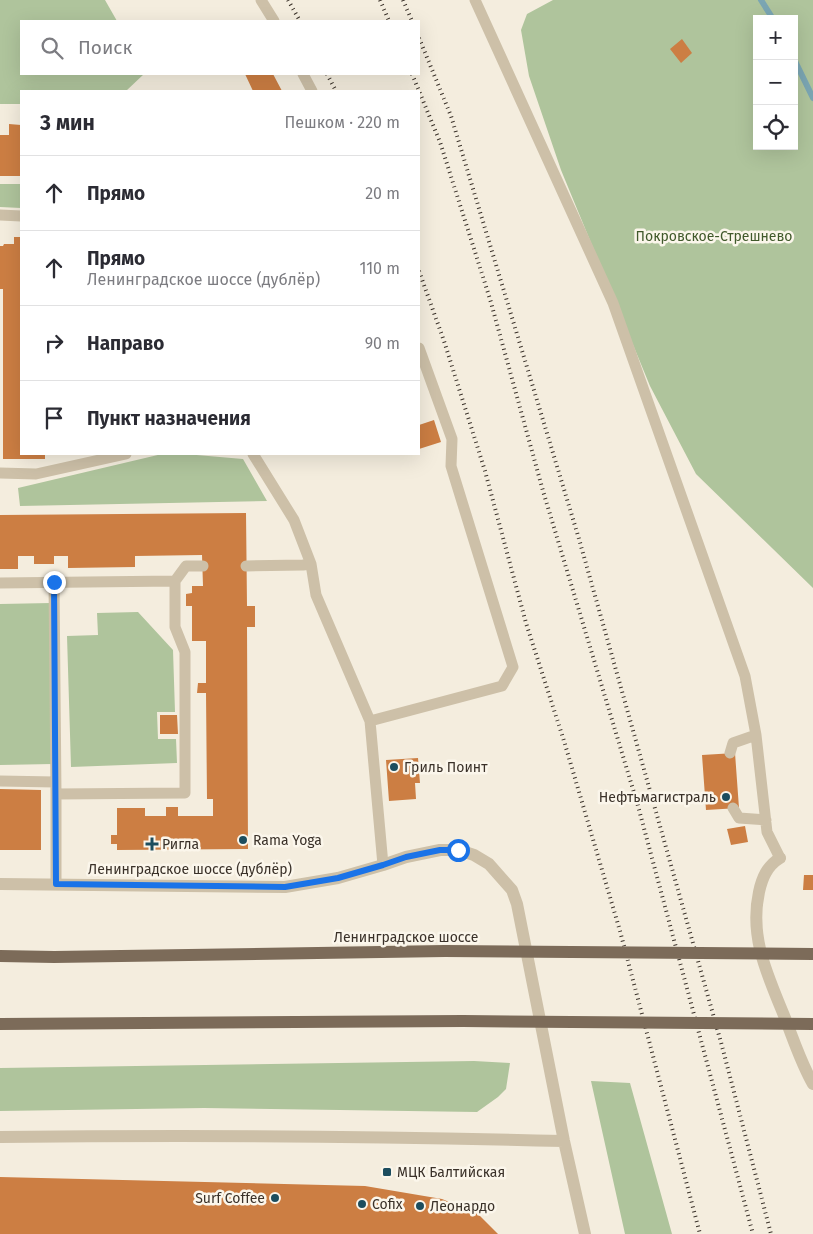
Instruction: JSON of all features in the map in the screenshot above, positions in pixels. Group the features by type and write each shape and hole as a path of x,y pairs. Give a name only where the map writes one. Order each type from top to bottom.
{"main road":[{"name":"Ленинградское шоссе","path":"0,956 54,957 445,951 813,954"},
{"path":"0,1024 463,1021 813,1024"}],"street":[{"name":"Ленинградское шоссе (дублёр)","path":"0,884 285,887 338,878 406,857 440,850 458,850 474,855 489,864 512,890 517,904 564,1141 585,1234"},
{"path":"780,858 772,864 761,883 756,904 756,930 764,966 804,1068 813,1084"},
{"path":"0,1137 173,1136 564,1141"}],"lane":[{"path":"261,0 273,20"},
{"path":"475,0 613,304 745,676 756,735 767,832 780,858"},
{"path":"304,75 312,90"},
{"path":"0,215 20,216"},
{"path":"370,721 502,686 512,667 451,466 452,439 420,351"},
{"path":"0,473 36,474 122,455"},
{"path":"254,455 294,520 311,564 316,595 370,721 383,865"},
{"path":"246,566 311,564"},
{"path":"56,794 185,793 185,652 175,628 175,581 186,566 203,566"},
{"path":"0,582 175,581"},
{"path":"54,582 56,884"},
{"path":"730,753 733,743 756,735"},
{"path":"0,781 56,782"},
{"path":"733,808 739,818 766,820"}],"green space":[{"path":"0,0 105,0 116,20 20,20 20,75 143,75 127,90 20,90 20,104 0,104"},
{"name":"Покровское-Стрешнево","path":"553,0 813,0 813,588 696,474 650,386 561,170 529,76 521,30 527,14"},
{"path":"0,184 20,184 20,208 0,207"},
{"path":"158,455 197,455 243,459 267,501 20,506 18,488"},
{"path":"51,603 52,764 0,765 0,604"},
{"path":"138,612 173,650 175,712 157,712 158,739 176,739 177,763 71,767 67,636 98,635 97,613"},
{"path":"474,1061 510,1063 506,1089 477,1112 204,1108 0,1111 0,1068"},
{"path":"591,1081 630,1083 672,1234 625,1234"}],"building":[{"path":"682,39 692,53 681,63 670,49"},
{"path":"245,75 274,75 281,90 253,90"},
{"path":"9,124 20,125 20,176 0,176 0,135 9,135"},
{"path":"14,237 20,237 20,455 45,455 45,459 3,459 3,289 0,289 0,246 14,244"},
{"path":"434,420 441,442 420,449 420,425"},
{"path":"246,513 247,606 255,606 255,627 247,627 248,849 117,850 117,844 111,844 111,835 117,835 117,808 145,808 145,816 166,816 166,807 178,807 178,816 213,816 213,799 207,799 206,693 197,693 198,683 206,683 206,641 192,641 192,606 186,606 186,594 192,593 192,586 203,586 202,555 135,556 135,567 68,568 68,556 54,556 54,564 34,564 34,556 18,556 18,569 0,569 0,515"},
{"path":"160,715 177,715 178,734 160,734"},
{"path":"735,753 739,808 706,810 702,755"},
{"path":"418,758 420,783 415,783 416,799 389,801 386,760"},
{"path":"0,789 41,790 41,850 0,850"},
{"path":"745,826 748,842 731,845 727,829"},
{"path":"804,875 813,875 813,890 803,890"},
{"path":"0,1177 365,1186 442,1199 478,1214 498,1234 0,1234"}],"waterway":[{"path":"761,0 770,15"},
{"path":"794,60 813,98"}],"railway":[{"path":"288,0 299,20"},
{"path":"380,0 389,20"},
{"path":"403,0 412,20"},
{"path":"420,40 451,116 579,539 722,1046 771,1234"},
{"path":"328,75 335,90"},
{"path":"412,75 419,90"},
{"path":"420,93 440,142 490,299 543,491 638,806 753,1234"},
{"path":"420,274 444,341 485,471 526,623 564,741 620,931 700,1234"}],"place":[{"name":"Гриль Поинт","path":"394,767"},
{"name":"Нефтьмагистраль","path":"726,797"},
{"name":"Rama Yoga","path":"243,840"},
{"name":"Ригла","path":"152,844"},
{"name":"МЦК Балтийская","path":"387,1172"},
{"name":"Surf Coffee","path":"275,1198"},
{"name":"Cofix","path":"362,1204"},
{"name":"Леонардо","path":"420,1206"}],"route":[{"path":"54,582 56,884 285,887 338,878 406,857 440,850 458,850"}]}
